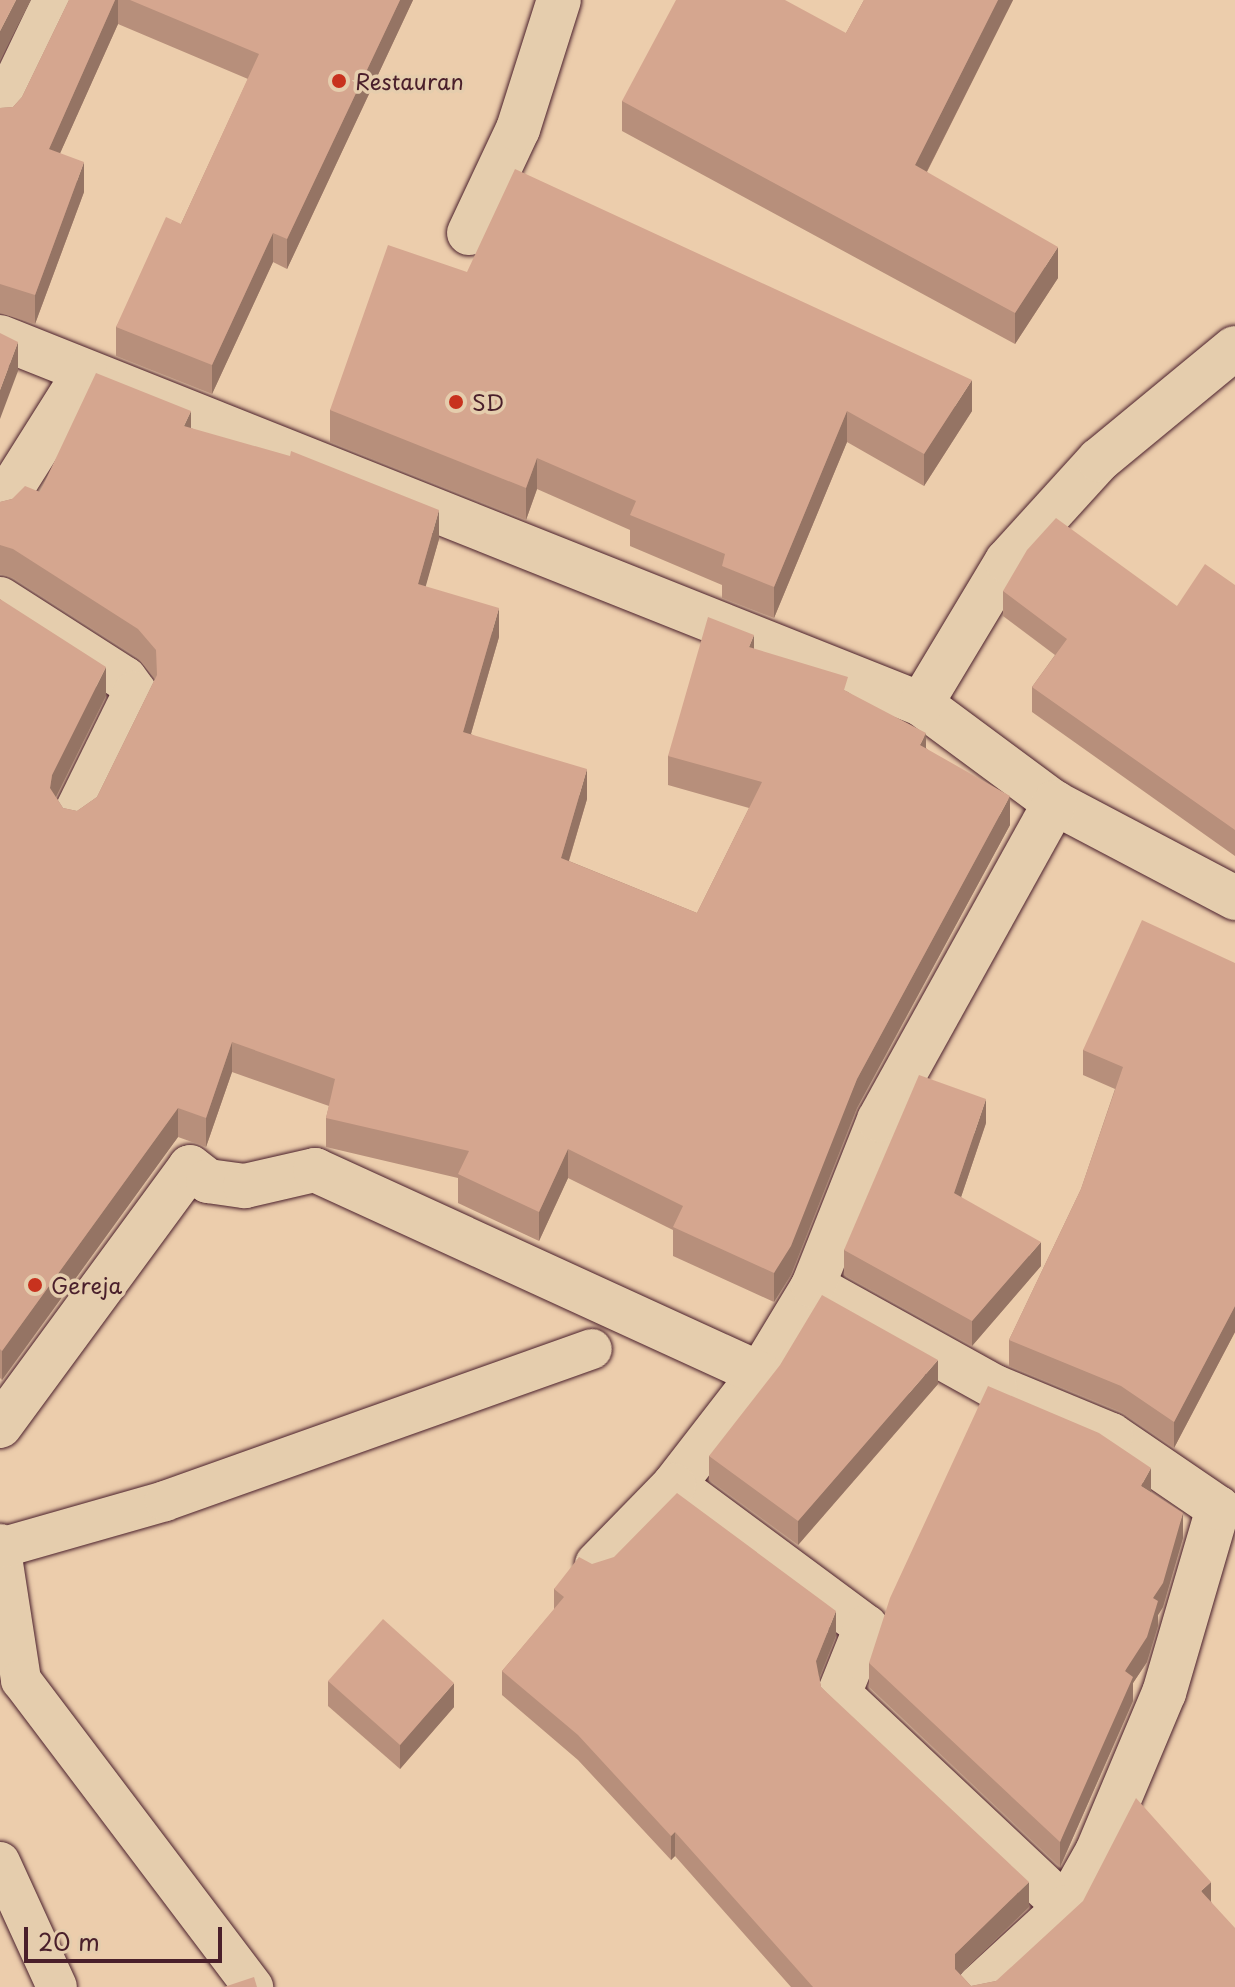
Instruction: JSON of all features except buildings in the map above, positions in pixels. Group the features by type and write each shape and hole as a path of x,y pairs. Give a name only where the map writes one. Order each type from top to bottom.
{"street":[{"path":"0,115 55,0"},
{"path":"469,233 518,129 559,0"},
{"path":"0,337 921,704 1055,803 1235,898"},
{"path":"921,704 1007,561 1099,460 1235,348"},
{"path":"0,507 85,372"},
{"path":"2,605 125,679 135,693 75,815"},
{"path":"597,1564 674,1485 760,1374 813,1286 879,1120 1055,803"},
{"path":"0,1426 190,1167 208,1181 245,1186 315,1170 760,1374"},
{"path":"813,1286 995,1387 1111,1435 1218,1508 1164,1693 1097,1852 1066,1907 979,1987"},
{"path":"674,1485 866,1627 839,1694 1066,1907"}],"lane":[{"path":"253,1987 10,1694 2,1546 165,1501 592,1349"},
{"path":"0,1862 57,1987"}],"place":[{"name":"Restauran","path":"339,81"},
{"name":"SD","path":"456,402"},
{"name":"Gereja","path":"35,1285"}]}
